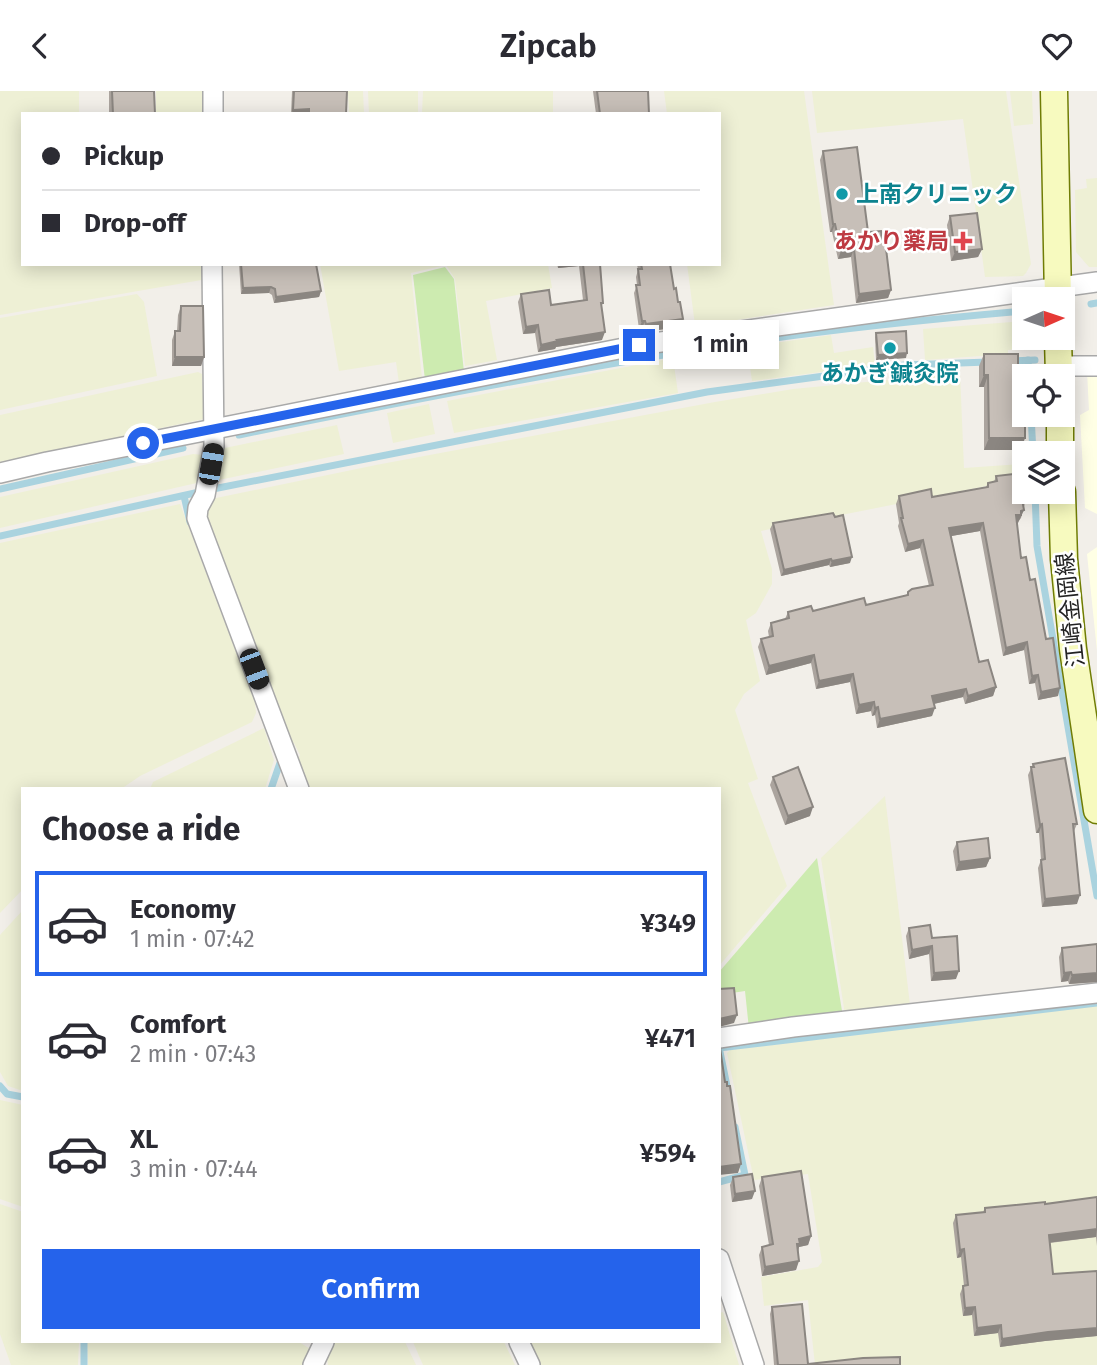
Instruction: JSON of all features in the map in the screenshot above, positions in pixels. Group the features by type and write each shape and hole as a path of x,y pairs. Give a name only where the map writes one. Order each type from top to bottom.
{"main road":[{"path":"1055,91 1057,287"},
{"name":"江崎金岡線","path":"1062,504 1064,559 1073,649 1097,810"}],"street":[{"path":"213,91 213,112"},
{"path":"212,266 214,446 197,518 298,787"},
{"path":"1075,288 1097,282"},
{"path":"0,473 639,345 1012,299"},
{"path":"1075,369 1097,366"},
{"path":"721,1038 793,1027 1097,993"},
{"path":"721,1265 754,1365"},
{"path":"313,1365 324,1343"},
{"path":"519,1343 530,1365"}],"shaded area":[{"path":"0,91 79,91 79,112 21,112 21,266 207,266 207,279 0,315"},
{"path":"156,91 202,91 202,112 156,112"},
{"path":"348,91 363,91 364,112 349,112"},
{"path":"368,91 418,91 418,112 369,112"},
{"path":"423,91 553,91 553,112 422,112"},
{"path":"664,91 804,91 834,305 695,325 687,266 721,266 721,112 667,112"},
{"path":"812,91 1006,91 1031,264 1026,273 1023,276 985,277 963,119 817,133"},
{"path":"1010,91 1032,91 1033,124 1014,126"},
{"path":"1097,178 1097,267 1089,267 1076,252 1075,190 1087,188 1086,179"},
{"path":"320,266 442,266 411,273 422,378 399,383 396,362 339,371"},
{"path":"447,266 548,266 552,288 486,301 497,360 465,366 455,279"},
{"path":"137,294 144,302 157,376 0,410 0,318"},
{"path":"1012,322 1012,349 1008,350 1008,354 925,360 923,329"},
{"path":"831,335 834,353 873,347 875,365 752,381 747,347"},
{"path":"673,358 678,393 454,433 447,401"},
{"path":"1087,371 1097,371 1097,514 1085,508 1080,415 1089,410"},
{"path":"198,372 202,374 204,419 0,462 0,415"},
{"path":"960,373 964,468 1012,465 1012,481 761,531 772,569 772,584 756,613 746,620 760,681 744,694 735,710 758,779 748,783 787,886 721,964 721,787 305,787 296,764 300,755 294,743 287,743 209,532 210,503 216,498 376,465 793,389"},
{"path":"429,404 435,434 393,443 387,413"},
{"path":"337,425 344,454 214,481 220,449"},
{"path":"193,454 204,455 201,482 0,528 0,497"},
{"path":"180,504 255,702 256,713 252,722 140,776 124,787 21,787 21,891 0,913 0,543"},
{"path":"1097,547 1097,651 1087,554"},
{"path":"264,728 274,760 266,787 151,787 153,782"},
{"path":"885,796 910,1005 845,1015 821,858"},
{"path":"21,912 20,1090 8,1086 0,1072 0,935"},
{"path":"1097,1006 1097,1365 900,1365 898,1357 815,1365 808,1300 764,1306 761,1277 818,1267 822,1262 808,1174 754,1180 727,1053 730,1050"},
{"path":"0,1100 21,1105 21,1206 0,1199"},
{"path":"0,1204 21,1211 21,1343 79,1343 78,1365 11,1365 0,1334"},
{"path":"721,1312 739,1365 536,1365 525,1343 721,1343"},
{"path":"87,1343 301,1343 312,1350 303,1365 88,1365"},
{"path":"333,1343 405,1343 416,1365 328,1365 327,1359"},
{"path":"413,1343 504,1343 515,1365 423,1365"}],"green space":[{"path":"445,267 454,279 464,372 425,380 413,275"},
{"path":"817,858 843,1017 749,1029 745,991 721,995 721,970"}],"building":[{"path":"112,91 154,91 155,112 113,112"},
{"path":"294,91 347,91 346,112 293,110"},
{"path":"597,91 648,91 649,112 600,112"},
{"path":"857,147 868,232 881,231 882,240 885,240 891,290 859,294 854,249 841,251 833,224 823,151"},
{"name":"あかり薬局","path":"977,213 982,249 955,252 950,216"},
{"path":"241,266 316,266 321,291 276,297 275,289 271,287 243,288"},
{"path":"583,266 600,266 605,332 541,345 538,325 526,327 521,294 549,290 551,305 587,300"},
{"path":"641,266 670,266 683,319 646,324 642,321 636,285 640,285 638,269 642,269"},
{"path":"181,306 203,306 204,357 175,357 175,331 180,331"},
{"name":"あかぎ鍼灸院","path":"906,331 907,353 878,355 876,333"},
{"path":"984,354 1018,354 1018,364 1012,364 1012,427 1025,427 1025,438 989,438 988,375 984,375"},
{"path":"1012,474 1012,504 1023,504 1024,510 1021,515 1016,515 1021,558 1026,557 1030,580 1035,579 1046,639 1053,638 1060,688 1041,692 1038,675 1032,676 1027,642 1006,648 983,523 949,528 979,662 988,660 996,687 968,696 966,689 932,696 935,708 880,719 878,707 875,708 874,702 859,705 853,674 819,681 814,655 769,666 761,639 773,636 771,623 789,618 788,612 811,606 813,611 864,598 866,605 908,595 912,589 933,585 923,540 908,544 899,496 931,489 932,497 988,487 988,483 997,481 996,476"},
{"path":"833,513 835,517 843,515 852,557 784,570 773,523"},
{"path":"1065,758 1077,824 1073,824 1080,895 1045,899 1041,860 1045,859 1042,824 1040,825 1031,767 1034,767 1033,764"},
{"path":"798,767 813,807 788,816 773,777"},
{"path":"988,838 990,858 959,862 957,842"},
{"path":"930,925 932,938 957,936 959,971 934,973 932,946 912,950 909,928"},
{"path":"1097,944 1097,973 1064,973 1062,948"},
{"path":"734,988 737,1015 721,1019 721,989"},
{"path":"721,1055 725,1082 730,1086 741,1164 721,1167"},
{"path":"801,1171 811,1236 799,1239 799,1261 765,1267 762,1247 773,1244 762,1177"},
{"path":"752,1174 755,1191 735,1194 733,1177"},
{"path":"1097,1197 1097,1229 1049,1235 1053,1274 1097,1271 1097,1328 1002,1339 1001,1325 977,1328 975,1307 965,1308 963,1286 968,1285 964,1249 960,1250 956,1215 985,1212 985,1208"},
{"path":"802,1304 808,1364 900,1357 900,1365 778,1365 772,1307"}],"waterway":[{"path":"1091,304 1097,303"},
{"path":"239,435 475,388 713,347 868,326 1012,312"},
{"path":"1028,360 1028,364"},
{"path":"1011,361 1035,360"},
{"path":"0,536 213,489 707,392 904,365 988,362"},
{"path":"1032,427 1032,441"},
{"path":"0,489 183,448"},
{"path":"184,496 190,522"},
{"path":"1035,504 1037,546 1097,896"},
{"path":"272,787 281,760"},
{"path":"721,1048 1097,1003"},
{"path":"721,1057 728,1091"},
{"path":"0,1086 7,1094 21,1097"},
{"path":"721,1181 745,1175 735,1127"},
{"path":"84,1343 84,1365"}],"place":[{"name":"上南クリニック","path":"842,194"},
{"name":"あかり薬局","path":"963,241"},
{"name":"あかぎ鍼灸院","path":"890,348"}],"route":[{"path":"143,443 639,345"}]}
